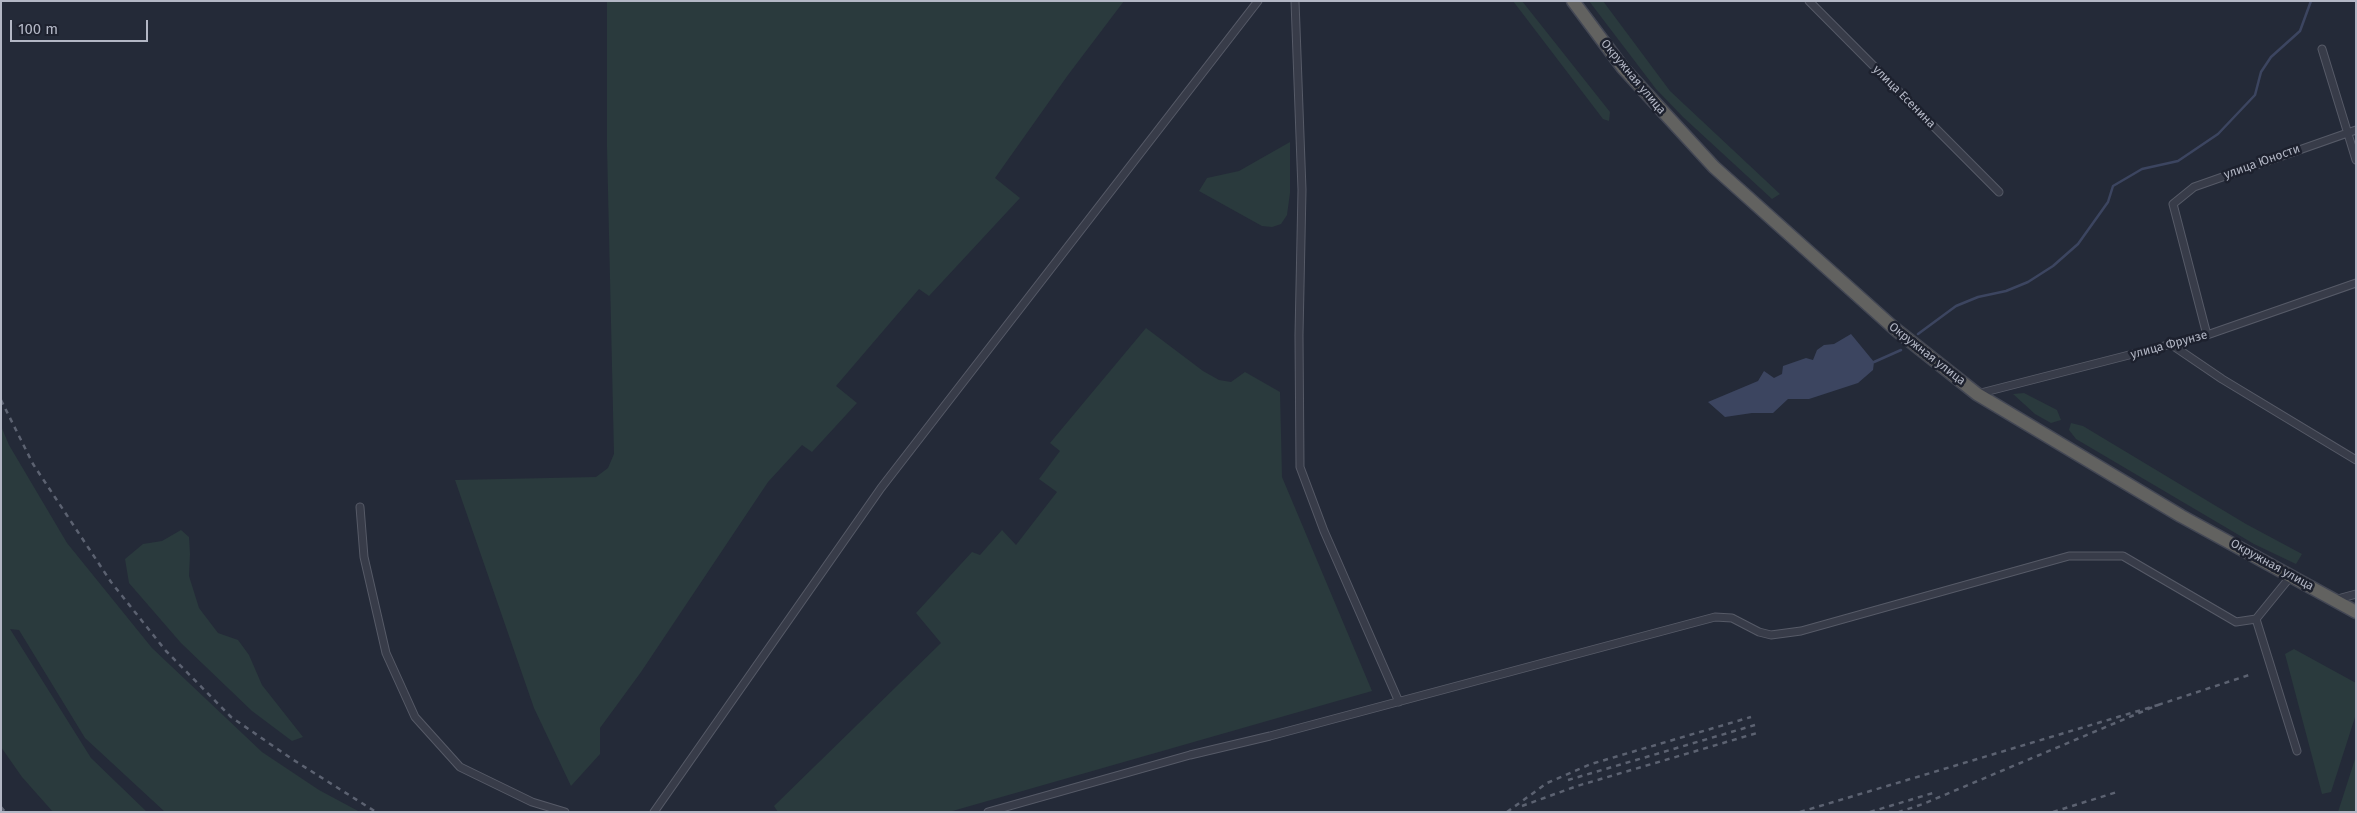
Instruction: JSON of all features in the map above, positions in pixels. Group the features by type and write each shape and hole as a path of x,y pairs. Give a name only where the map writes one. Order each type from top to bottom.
{"highway":[{"name":"Окружная улица","path":"1573,1 1623,68 1714,166 1895,329 1977,394 2181,516 2356,612"}],"street":[{"path":"654,812 881,488 1258,1"},
{"path":"1295,1 1302,190 1299,335 1300,467 1324,531 1399,702"},
{"name":"улица Есенина","path":"1809,1 1999,192"},
{"path":"2322,48 2356,160"},
{"name":"улица Юности","path":"2207,335 2174,204 2194,187 2356,130"},
{"name":"улица Фрунзе","path":"1977,394 2207,335 2356,284"},
{"path":"2172,345 2222,380 2356,460"},
{"path":"360,508 364,557 386,653 415,717 460,767 532,802 565,812"},
{"path":"988,812 1190,755 1399,702 1715,617 1732,618 1759,632 1771,634 1801,631 2069,556 2123,556 2236,622 2256,619 2292,576"},
{"path":"2334,600 2356,594"},
{"path":"2256,619 2297,751"}],"shaded area":[{"path":"607,1 1124,1 1068,75 995,178 1020,198 929,296 919,289 836,386 857,403 812,452 802,445 768,482 641,672 600,728 600,754 571,786 534,708 455,480 596,477 608,468 614,454 607,147"},
{"path":"1513,1 1522,1 1610,112 1609,121 1603,119"},
{"path":"1589,1 1603,1 1670,91 1780,194 1772,199 1683,117 1656,89"},
{"path":"1290,142 1290,193 1287,215 1281,224 1272,227 1262,226 1199,191 1207,178 1239,171"},
{"path":"1146,328 1203,371 1219,380 1231,382 1245,372 1280,392 1282,477 1372,691 949,812 778,812 774,806 941,643 916,613 972,552 980,555 1002,530 1016,545 1057,492 1039,479 1060,451 1050,443"},
{"path":"2024,393 2057,410 2061,420 2051,423 2035,414 2013,394"},
{"path":"2071,423 2083,426 2246,524 2302,554 2296,564 2254,544 2076,439 2069,430"},
{"path":"1,426 9,445 67,543 152,648 262,752 319,790 360,812 165,812 85,738 19,630 10,629 91,758 147,812 53,812 22,777 1,747"},
{"path":"181,530 189,537 189,576 199,608 218,633 238,640 249,655 262,685 303,737 292,741 252,711 181,643 129,583 125,559 143,544 162,541"},
{"path":"2294,649 2356,683 2356,714 2331,792 2322,794 2285,654"},
{"path":"2356,756 2356,812 2338,812"}],"water":[{"path":"1851,334 1874,362 1873,370 1858,383 1809,399 1788,399 1773,413 1752,413 1725,417 1708,402 1758,381 1764,371 1774,378 1782,374 1783,366 1806,358 1813,360 1817,350 1824,345 1834,344"}],"waterway":[{"path":"1918,334 1956,306 1978,297 2006,291 2028,282 2053,266 2078,244 2108,202 2113,186 2142,169 2178,161 2218,134 2255,95 2261,72 2271,57 2300,31 2311,1"},
{"path":"1874,362 1901,350"}],"railway":[{"path":"1,400 33,464 111,582 166,651 231,717 292,759 376,812"},
{"path":"2158,705 2249,675"},
{"path":"1800,812 2158,705 1923,804 1899,812"},
{"path":"1507,812 1547,783 1591,764 1751,717"},
{"path":"1568,780 1755,725"},
{"path":"1522,806 1577,786 1757,733"},
{"path":"2053,812 2117,792"},
{"path":"1870,812 1933,793"},
{"path":"1,807 5,812"}]}
